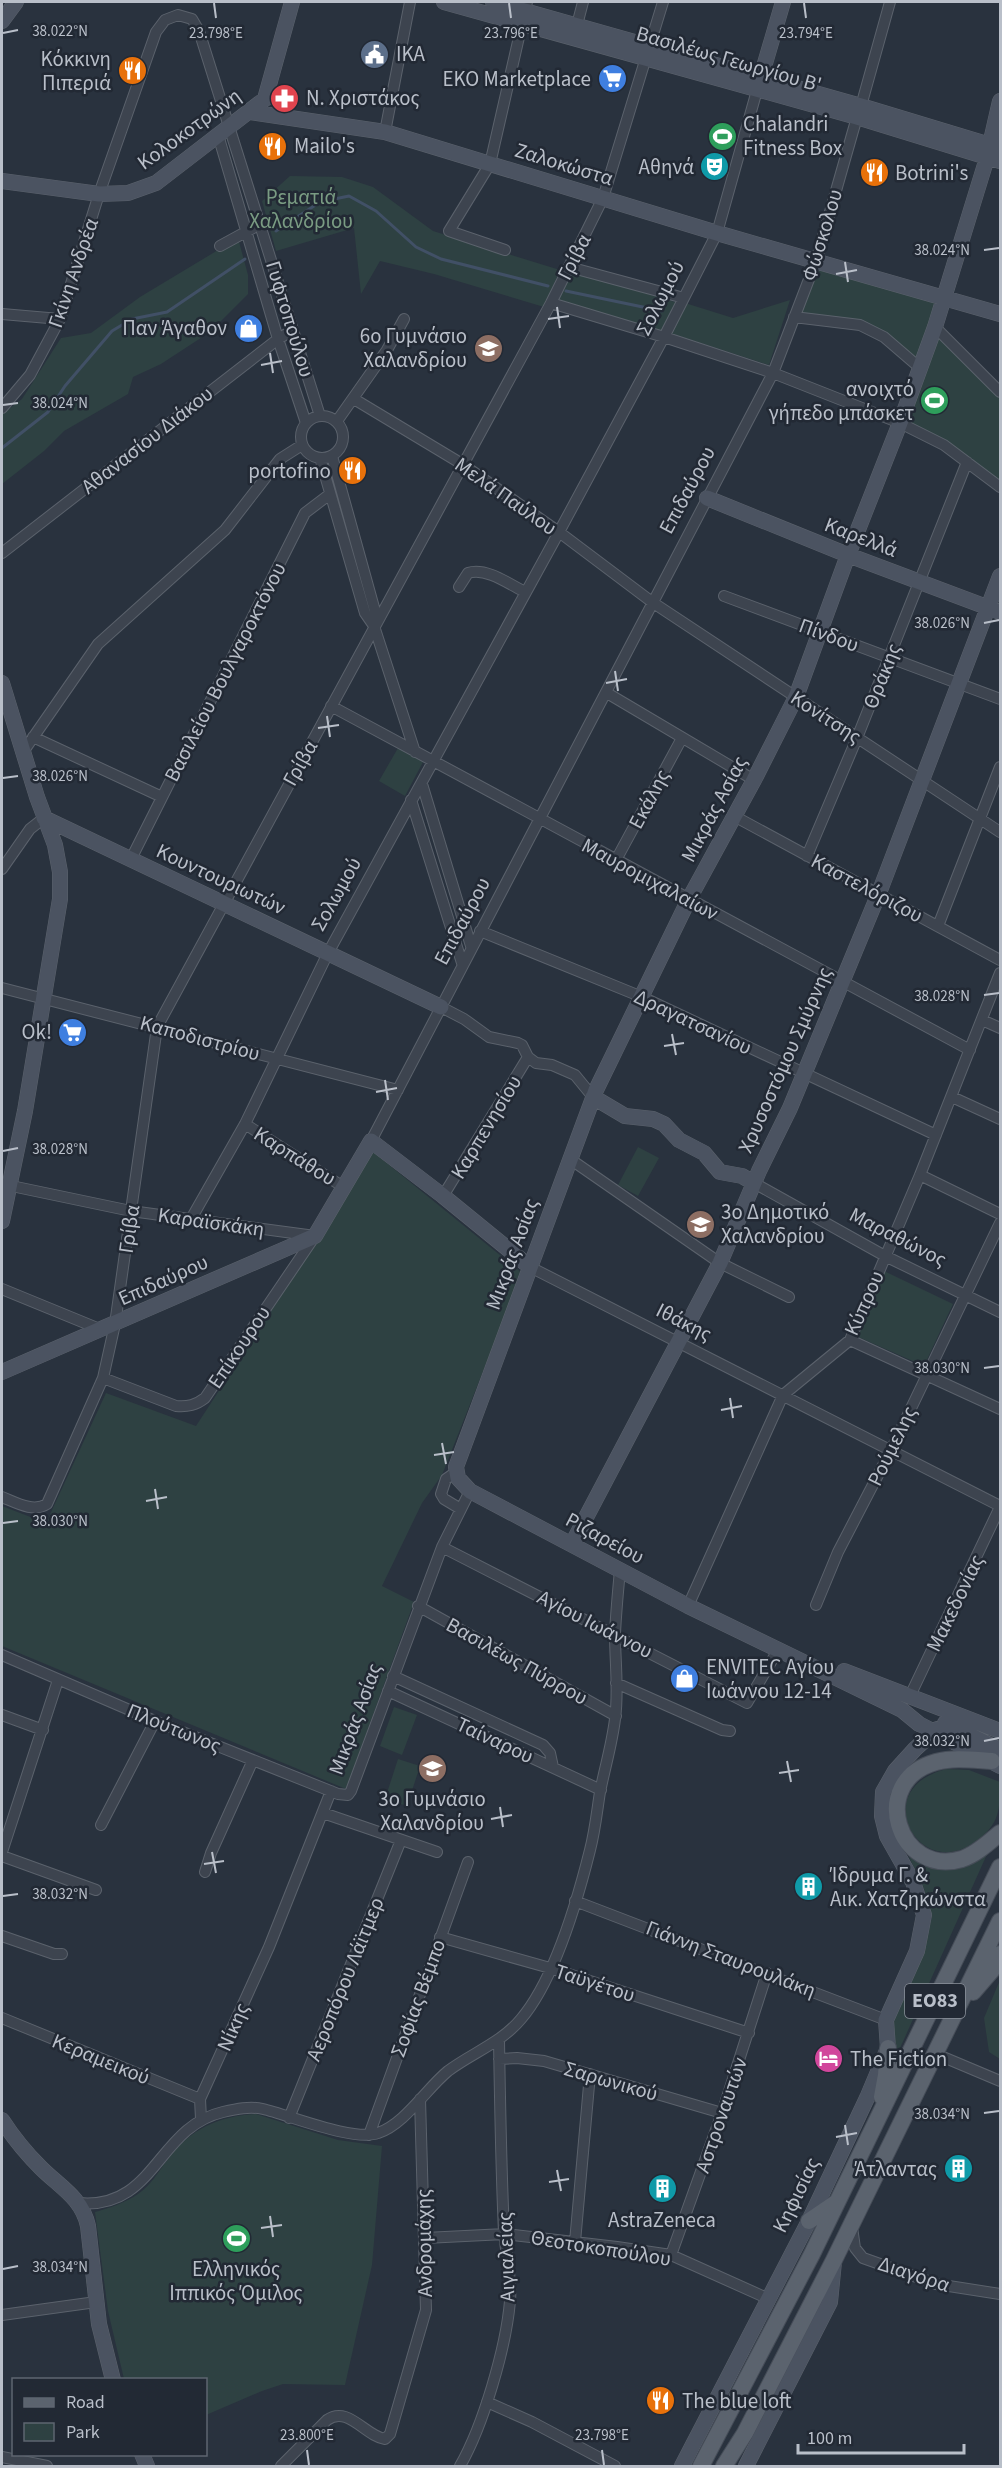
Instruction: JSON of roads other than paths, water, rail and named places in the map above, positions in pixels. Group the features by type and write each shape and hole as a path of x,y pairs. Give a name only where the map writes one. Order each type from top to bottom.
{"main road":[{"path":"998,1759 946,1760 923,1768 904,1784 899,1793 896,1813 901,1832 907,1842 921,1854 939,1860 963,1858 974,1853 1000,1833"},
{"name":"Κηφισίας","path":"701,2466 838,2202 1000,1867"},
{"name":"ΕΟ83","path":"724,2466 745,2433 834,2260 1000,1921"},
{"path":"956,2013 992,1970 1000,1954"},
{"path":"870,2135 885,2085 888,2048"},
{"path":"809,2222 838,2202"},
{"path":"687,2466 736,2402"},
{"path":"735,2466 745,2433"}],"street":[{"path":"2,21 16,2"},
{"name":"Κολοκοτρώνη","path":"2,181 99,194 128,193 156,183 265,99 292,2"},
{"path":"385,132 410,2"},
{"name":"Βασιλέως Γεωργίου Β'","path":"444,2 525,12 577,25 649,52"},
{"name":"Βασιλέως Γεωργίου Β'","path":"493,2 649,52 859,111 995,153"},
{"path":"577,25 583,2"},
{"name":"Γρίβα","path":"2,1497 26,1506 41,1508 51,1499 104,1378 109,1327 131,1211 157,1027 569,267 603,198 663,2"},
{"name":"Σολωμού","path":"191,1219 245,1124 328,953 559,532 717,233 783,2"},
{"name":"Φώσκολου","path":"794,317 816,261 890,2"},
{"path":"505,250 449,231 490,164 525,12"},
{"name":"Γυφτοπούλου","path":"160,26 169,17 176,15 185,16 195,22 246,231 306,423 301,433 302,445"},
{"name":"Γκίνη Ανδρέα","path":"2,408 30,375 60,319 99,194 160,26"},
{"name":"Μικράς Ασίας","path":"456,1472 456,1461 593,1097 689,899 796,697 900,423 995,153 1000,101"},
{"name":"Ζαλοκώστα","path":"250,112 385,132 717,233 1000,314"},
{"name":"Γυφτοπούλου","path":"223,130 261,224 320,416"},
{"path":"220,246 261,224"},
{"path":"569,267 684,298"},
{"path":"551,303 773,373 900,423 935,440 1000,487"},
{"path":"2,314 60,319"},
{"path":"794,317 860,325 884,337 920,368"},
{"name":"Επιδαύρου","path":"2,1372 315,1236 371,1141 471,946 541,820 652,602 773,373 794,317"},
{"path":"337,421 387,350 404,319"},
{"path":"935,327 1000,392"},
{"name":"Αθανασίου Διάκου","path":"2,553 293,330"},
{"name":"Μελά Παύλου","path":"354,399 462,464 559,532 652,602"},
{"path":"23,752 98,644 225,531 280,459 302,445 309,454 320,458 332,456 340,447 343,441 342,429 337,421 320,416 306,423"},
{"path":"332,456 375,611 374,626"},
{"path":"320,458 365,613 374,626 415,752"},
{"name":"Θράκης","path":"807,856 857,738 967,462"},
{"name":"Βασιλείου Βουλγαροκτόνου","path":"131,859 305,513 330,494"},
{"name":"Καρελλά","path":"707,498 848,555 994,610"},
{"path":"459,587 468,573 476,571 492,575 525,592"},
{"name":"Χρυσοστόμου Σμύρνης","path":"572,1544 680,1343 720,1263 754,1182 790,1108 879,893 959,684 994,610 1000,576"},
{"name":"Πίνδου","path":"724,596 1000,699"},
{"name":"Κονίτσης","path":"652,602 1000,832"},
{"path":"2,683 5,708 23,752 55,845 60,872 60,899 45,998 25,1111 5,1186 2,1221"},
{"path":"607,693 754,780"},
{"name":"Μαυρομιχαλαίων","path":"332,706 970,1050"},
{"path":"33,737 162,797"},
{"name":"Εκάλης","path":"616,860 682,738"},
{"path":"938,926 1000,767"},
{"path":"422,783 471,946"},
{"path":"411,800 462,963"},
{"name":"Καστελόριζου","path":"734,816 1000,960"},
{"path":"2,869 30,829 44,818"},
{"name":"Κουντουριωτών","path":"44,818 441,1007 489,1036 518,1043 528,1057 536,1063 552,1065 575,1075 593,1097"},
{"name":"Δραγατσανίου","path":"480,931 642,998 936,1135"},
{"name":"Κύπρου","path":"688,1606 783,1395 850,1340 952,1097 1000,973"},
{"name":"Καποδιστρίου","path":"2,988 398,1090"},
{"path":"982,1020 1000,1028"},
{"name":"Καρπενησίου","path":"443,1196 528,1057"},
{"name":"Μαραθώνος","path":"593,1097 625,1116 653,1119 664,1124 679,1140 704,1153 720,1172 742,1176 885,1256 1000,1312"},
{"path":"952,1097 1000,1119"},
{"name":"Καρπάθου","path":"245,1124 345,1188"},
{"name":"Ιθάκης","path":"371,1141 530,1267 1000,1507"},
{"path":"570,1159 720,1263 789,1297"},
{"path":"920,1175 1000,1214"},
{"name":"Καραϊσκάκη","path":"5,1186 131,1211 315,1236"},
{"name":"Ρούμελης","path":"816,1605 838,1552 891,1450 1000,1223"},
{"name":"Επίκουρου","path":"104,1378 176,1406 184,1407 198,1403 205,1398 315,1236"},
{"path":"2,1289 109,1327"},
{"path":"850,1340 1000,1409"},
{"path":"456,1472 446,1479 441,1494 444,1499 459,1508"},
{"name":"Ριζαρείου","path":"456,1472 461,1483 470,1491 688,1606 778,1650 906,1704 1000,1731"},
{"name":"Μικράς Ασίας","path":"348,1795 441,1547 459,1508 470,1491"},
{"name":"Μακεδονίας","path":"906,1704 1000,1507"},
{"name":"Αγίου Ιωάννου","path":"441,1547 747,1703 778,1650"},
{"path":"80,2203 103,2204 122,2197 143,2179 183,2132 201,2119 240,2108 261,2109 289,2118 369,2135 386,2130 448,2071 499,2040 521,2019 534,2002 550,1968 575,1901 591,1849 616,1716 615,1634 620,1570"},
{"name":"Βασιλέως Πύρρου","path":"418,1606 616,1716"},
{"name":"Ριζαρείου","path":"743,1633 952,1726 998,1759"},
{"name":"Πλούτωνος","path":"2,1655 155,1721 344,1796 348,1795"},
{"path":"393,1676 543,1745 550,1753 553,1767"},
{"path":"58,1680 2,1854 96,1890"},
{"name":"Βασιλέως Πύρρου","path":"616,1683 722,1730 730,1731"},
{"name":"Ταίναρου","path":"388,1691 601,1790"},
{"name":"Ριζαρείου","path":"906,1704 919,1724 998,1759"},
{"path":"2,1715 43,1731"},
{"path":"101,1825 155,1721"},
{"name":"Κηφισίας","path":"682,2466 809,2222 888,2048 886,2020 917,1951 924,1915 916,1888 886,1836 882,1816 883,1792 895,1770 934,1732 940,1728 952,1726"},
{"path":"206,1872 211,1853 253,1760"},
{"name":"Νίκης","path":"201,2119 200,2099 268,1947 331,1791"},
{"path":"323,1813 437,1852"},
{"name":"Αεροπόρου Λάϊτμερ","path":"289,2118 401,1840"},
{"name":"Σοφίας Βέμπο","path":"369,2135 468,1862"},
{"name":"Γιάννη Σταυρουλάκη","path":"575,1901 886,2020"},
{"path":"2,1936 54,1954 62,1954"},
{"name":"Ταϋγέτου","path":"440,1937 550,1968 749,2033"},
{"name":"Αστροναυτών","path":"671,2255 722,2113 767,1973"},
{"name":"Κεραμεικού","path":"2,2018 200,2099"},
{"name":"Αιγιαλείας","path":"460,2466 472,2444 486,2402 500,2351 510,2300 504,2234 499,2040"},
{"path":"936,2054 1000,2081"},
{"name":"Σαρωνικού","path":"499,2059 544,2061 722,2113"},
{"path":"575,2241 590,2074"},
{"name":"Ανδρομάχης","path":"281,2466 327,2420 337,2415 343,2415 378,2438 385,2439 390,2434 426,2310 420,2099"},
{"path":"2,2120 42,2169 80,2203 88,2226 102,2344 112,2378"},
{"name":"Διαγόρα","path":"851,2225 855,2248 863,2258 936,2284 1000,2294"},
{"name":"Θεοτοκοπούλου","path":"425,2238 504,2234 575,2241 671,2255 769,2299"},
{"path":"747,2466 830,2302 834,2260"},
{"path":"2,2315 96,2302"},
{"path":"486,2402 532,2422 615,2466"},
{"path":"2,2457 47,2466"}],"waterway":[{"path":"276,231 320,202 349,196 376,211 416,247 441,259 548,286"},
{"path":"2,448 48,412 65,386 112,331 132,319 167,312 245,259"},
{"path":"566,291 662,311"}],"place":[{"name":"ΙΚΑ","path":"375,54"},
{"name":"Κόκκινη Πιπεριά","path":"132,71"},
{"name":"EKO Marketplace","path":"612,79"},
{"name":"Ν. Χριστάκος","path":"285,98"},
{"name":"Chalandri Fitness Box","path":"722,136"},
{"name":"Mailo's","path":"273,146"},
{"name":"Αθηνά","path":"715,167"},
{"name":"Botrini's","path":"874,173"},
{"name":"Παν Άγαθον","path":"248,328"},
{"name":"6ο Γυμνάσιο Χαλανδρίου","path":"488,348"},
{"name":"ανοιχτό γήπεδο μπάσκετ","path":"935,401"},
{"name":"portofino","path":"352,471"},
{"name":"Ok!","path":"73,1032"},
{"name":"3ο Δημοτικό Χαλανδρίου","path":"700,1224"},
{"name":"ENVITEC Αγίου Ιωάννου 12-14","path":"685,1679"},
{"name":"3ο Γυμνάσιο Χαλανδρίου","path":"432,1768"},
{"name":"Ίδρυμα Γ. & Αικ. Χατζηκώνστα","path":"809,1887"},
{"name":"The Fiction","path":"829,2059"},
{"name":"Άτλαντας","path":"958,2169"},
{"name":"AstraZeneca","path":"662,2189"},
{"name":"Ελληνικός Ιππικός Όμιλος","path":"236,2238"},
{"name":"The blue loft","path":"661,2401"}],"park label":[{"name":"Ρεματιά Χαλανδρίου","path":"301,209"}]}
